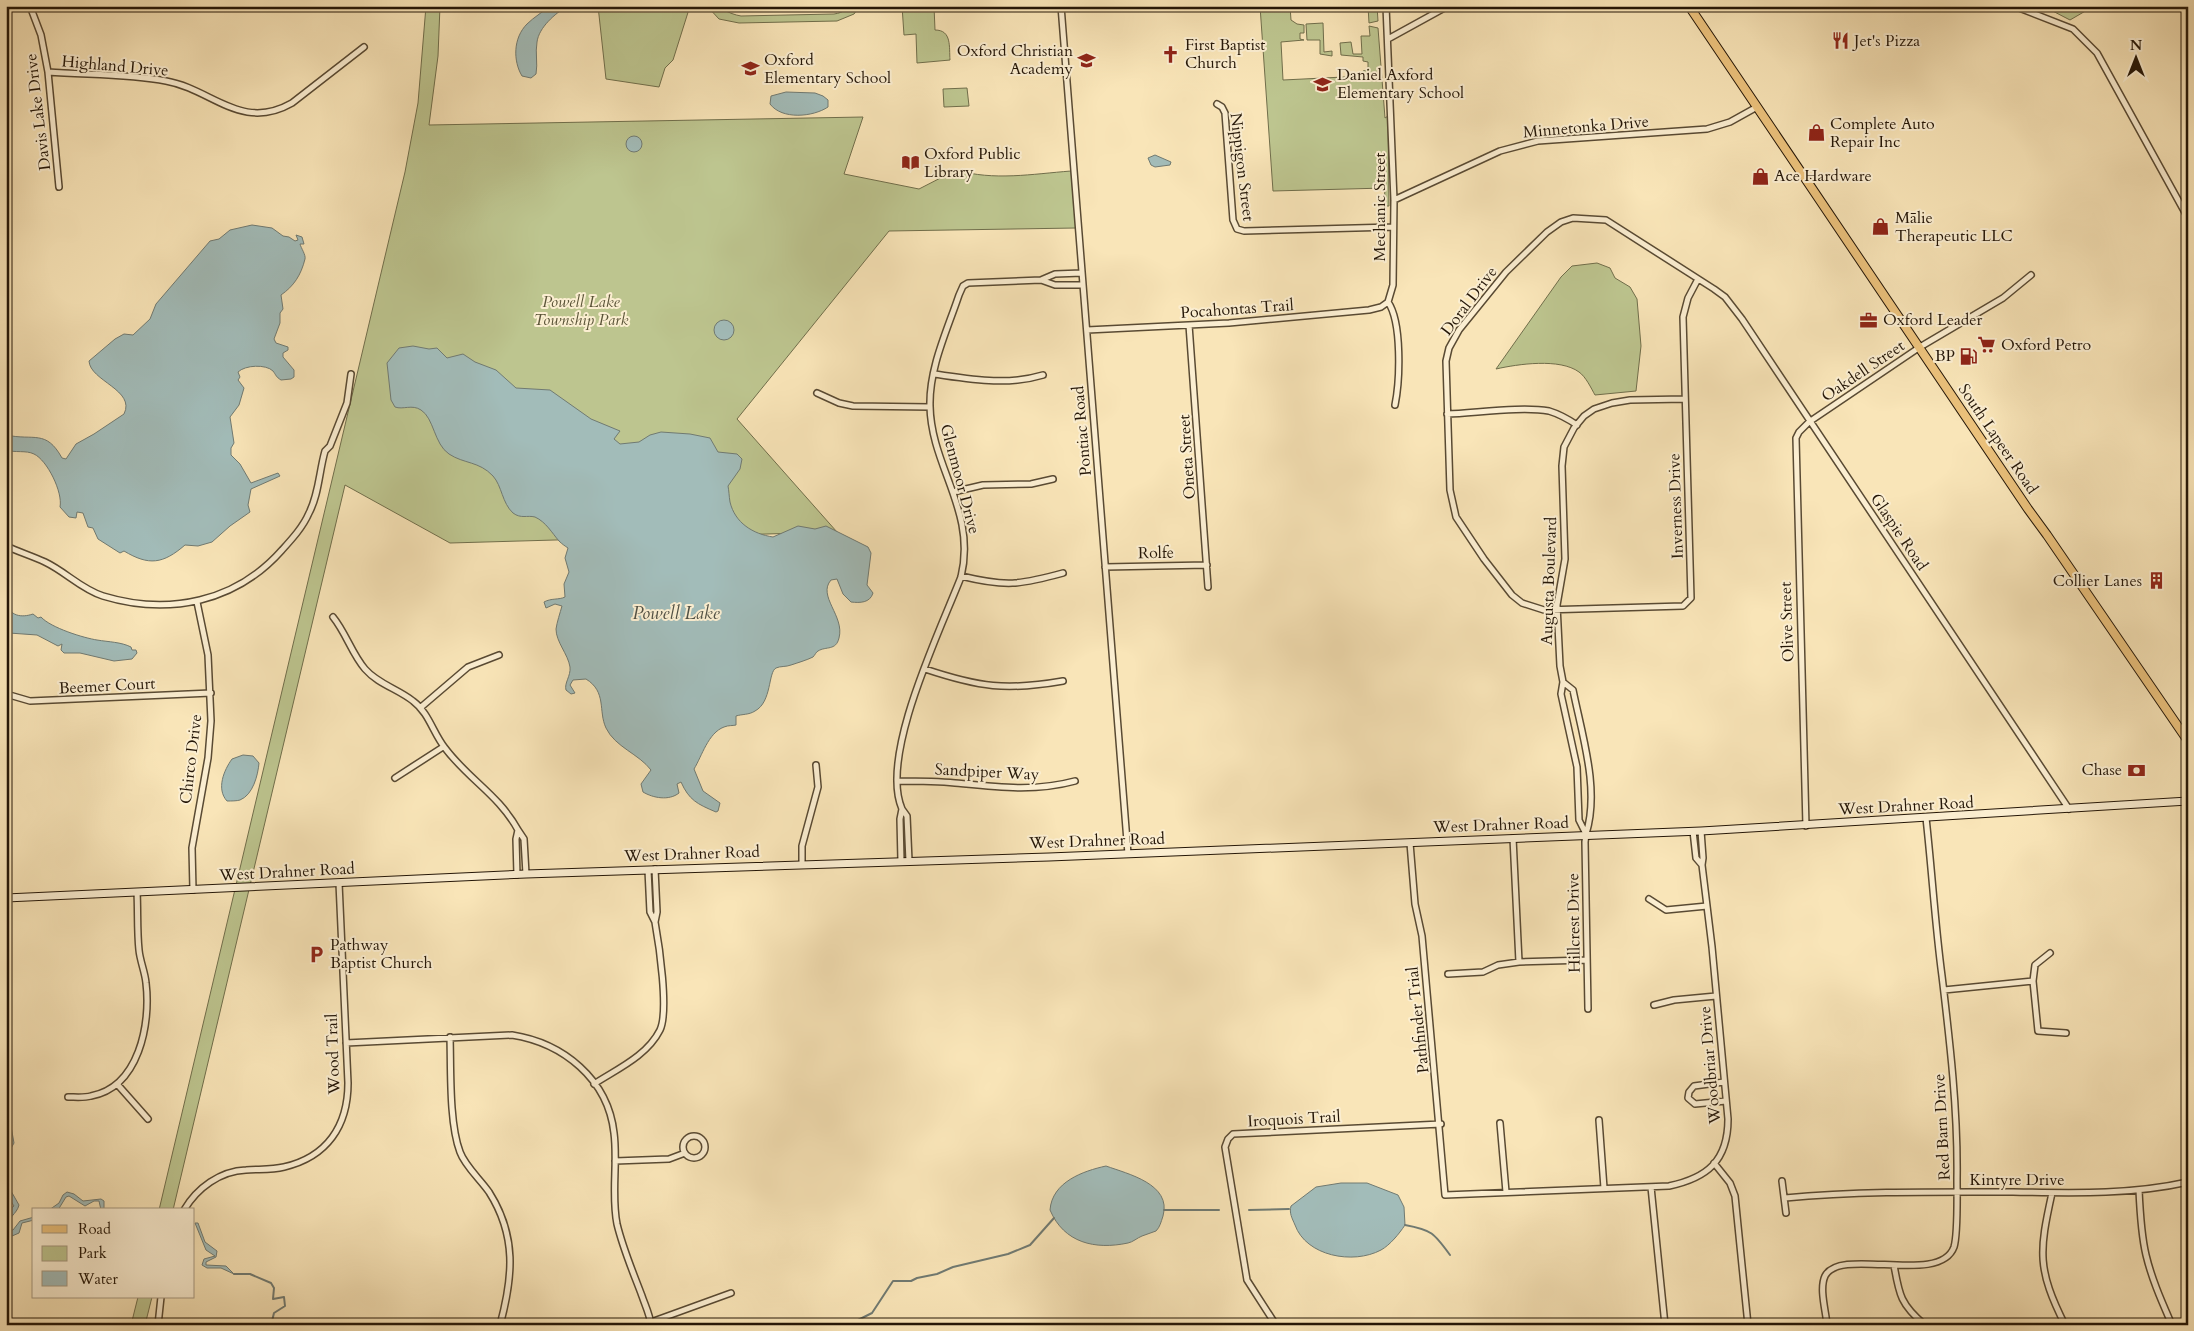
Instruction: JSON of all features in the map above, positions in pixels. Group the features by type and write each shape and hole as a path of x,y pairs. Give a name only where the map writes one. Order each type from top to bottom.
{"main road":[{"name":"South Lapeer Road","path":"1689,6 2028,509 2188,740"}],"street":[{"name":"Davis Lake Drive","path":"30,6 42,35 48,72 59,187"},
{"name":"Pontiac Road","path":"1061,6 1128,854"},
{"name":"Mechanic Street","path":"1386,6 1394,200 1393,285 1388,302"},
{"path":"1388,39 1448,6"},
{"path":"2014,6 2073,29 2097,53 2188,218"},
{"name":"Highland Drive","path":"48,72 169,82 198,91 227,108 245,112 262,112 283,108 292,103 364,47"},
{"name":"Nippigon Street","path":"1217,104 1222,107 1225,113 1233,220 1238,230 1393,227"},
{"name":"Minnetonka Drive","path":"1394,200 1512,146 1538,142 1707,129 1730,122 1755,104"},
{"name":"Doral Drive","path":"1557,611 1532,608 1512,595 1484,559 1456,517 1450,490 1446,361 1449,348 1459,330 1506,272 1560,222 1581,217 1606,220 1620,227 1698,280"},
{"name":"Glenmoor Drive","path":"1041,280 1055,274 1082,273"},
{"name":"Oakdell Street","path":"1809,422 1920,347 2003,298 2031,275"},
{"name":"Glenmoor Drive","path":"905,861 908,816 898,801 897,765 905,725 961,576 964,563 964,530 937,443 930,407 934,374 963,286 973,281 1041,280 1054,285 1083,285"},
{"name":"Inverness Drive","path":"1557,611 1683,606 1690,598 1691,575 1684,399 1683,317 1688,298 1698,280"},
{"name":"Glaspie Road","path":"1698,280 1714,288 1736,312 2069,810"},
{"path":"1388,302 1394,313 1398,331 1395,405"},
{"name":"Pocahontas Trail","path":"1086,330 1189,325 1369,310 1381,307 1388,302"},
{"name":"Oneta Street","path":"1189,325 1208,565 1208,587"},
{"path":"6,546 45,562 83,588 102,596 146,605 174,605 196,602 233,589 254,577 268,566 299,530 312,506 325,451 330,446 347,403 351,374"},
{"path":"934,374 998,382 1025,381 1043,376"},
{"path":"817,393 839,403 852,406 930,407"},
{"path":"1447,414 1548,411 1562,416 1577,425 1589,413 1612,403 1630,400 1684,399"},
{"name":"Olive Street","path":"1806,826 1795,449 1796,438 1799,432 1809,422"},
{"name":"Augusta Boulevard","path":"1577,425 1564,448 1562,466 1565,560 1557,611 1560,666 1563,682 1561,694 1578,775 1579,820 1586,835"},
{"path":"953,492 982,485 1031,484 1053,479"},
{"name":"Rolfe","path":"1105,567 1208,565"},
{"path":"961,576 1020,584 1063,573"},
{"name":"Chirco Drive","path":"193,890 192,848 208,758 211,721 208,655 196,602"},
{"path":"333,617 364,668 379,680 414,701 443,747 506,809 524,839 526,874"},
{"path":"420,708 468,667 499,655"},
{"path":"925,669 992,687 1026,687 1063,682"},
{"name":"Augusta Boulevard","path":"1563,682 1573,690 1589,774 1591,820 1586,835"},
{"name":"Beemer Court","path":"6,694 30,701 210,693"},
{"path":"395,778 443,747"},
{"path":"802,864 802,846 818,787 816,765"},
{"path":"1578,775 1589,774"},
{"name":"Sandpiper Way","path":"897,781 931,781 1026,788 1055,787 1075,782"},
{"name":"West Drahner Road","path":"6,898 526,874 1128,854 1697,831 2069,810 2188,801"},
{"name":"Red Barn Drive","path":"1827,1325 1823,1286 1825,1275 1833,1269 1846,1266 1932,1264 1942,1261 1949,1254 1956,1238 1958,1149 1926,818"},
{"path":"517,875 516,839 518,830"},
{"name":"Woodbriar Drive","path":"1445,1195 1669,1186 1702,1176 1714,1163 1724,1148 1728,1133 1702,865 1704,858 1697,831"},
{"name":"Hillcrest Drive","path":"1586,835 1588,1009"},
{"path":"1513,838 1519,962"},
{"name":"Pathfinder Trial","path":"1410,843 1415,904 1422,936 1445,1195"},
{"path":"594,1084 636,1057 650,1044 660,1029 662,1003 659,944 655,922 657,912 651,870"},
{"name":"Wood Trail","path":"186,1208 199,1191 214,1179 233,1171 284,1167 314,1156 335,1134 346,1108 346,1043 339,883"},
{"path":"68,1096 90,1096 117,1084 129,1070 137,1056 144,1036 146,984 139,950 137,892"},
{"path":"1649,899 1666,910 1707,906"},
{"path":"2050,953 2035,965 2033,981 2038,1030 2066,1033"},
{"path":"1448,974 1483,972 1498,965 1519,962 1587,960"},
{"path":"1944,990 2033,981"},
{"path":"1654,1005 1674,1000 1716,996"},
{"path":"346,1043 512,1035 533,1038 557,1049 575,1062 594,1084 607,1104 614,1132 617,1222 651,1323 731,1293"},
{"path":"450,1037 455,1132 460,1153 498,1208 508,1236 512,1261 511,1276 509,1295 500,1325"},
{"path":"1724,1082 1691,1087 1688,1098 1694,1104 1726,1101"},
{"path":"117,1084 148,1119"},
{"path":"1599,1120 1604,1188"},
{"path":"1500,1123 1506,1192"},
{"name":"Iroquois Trail","path":"1276,1325 1247,1280 1225,1147 1228,1139 1233,1134 1440,1124"},
{"path":"615,1160 668,1159 684,1153 694,1158 701,1155 705,1145 701,1138 691,1136 685,1140 682,1146 684,1153"},
{"path":"1714,1163 1730,1183 1735,1196 1748,1325"},
{"path":"1782,1181 1786,1213"},
{"name":"Kintyre Drive","path":"1785,1198 1846,1193 2138,1190 2188,1182"},
{"path":"1651,1187 1665,1325"},
{"path":"2138,1190 2146,1256 2153,1279 2172,1325"},
{"path":"2052,1192 2044,1231 2043,1266 2048,1287 2065,1325"},
{"path":"1894,1265 1898,1292 1911,1313 1925,1325"},
{"path":"158,1325 160,1298"}],"green space":[{"name":"Powell Lake Township Park","path":"426,6 440,6 438,56 429,125 863,117 844,174 919,189 956,170 999,176 1071,171 1076,228 889,231 737,419 837,532 450,543 345,485 173,1208 159,1208 405,172 418,103"},
{"path":"598,6 690,6 673,60 665,68 659,87 606,79"},
{"path":"707,6 716,7 741,16 834,14 860,6 854,14 837,21 739,23 719,19"},
{"path":"902,6 934,6 935,30 944,33 949,40 950,60 917,63 916,34 904,35"},
{"name":"Daniel Axford Elementary School","path":"1260,6 1290,6 1291,20 1297,24 1304,25 1304,33 1300,33 1300,39 1304,40 1281,42 1283,80 1364,76 1363,71 1368,70 1368,62 1363,61 1363,57 1341,55 1340,43 1351,42 1353,54 1362,54 1361,36 1370,36 1369,26 1378,28 1385,118 1388,116 1389,206 1384,206 1385,188 1273,191"},
{"path":"1368,6 1377,6 1378,21 1369,23"},
{"path":"2043,6 2094,6 2070,20"},
{"path":"1323,23 1324,52 1332,51 1332,56 1320,54 1320,40 1307,40 1306,24"},
{"path":"967,88 969,106 944,107 943,89"},
{"path":"1597,263 1610,268 1615,278 1630,287 1637,299 1641,346 1636,391 1595,395 1582,374 1561,365 1539,363 1496,369 1561,277 1572,266"},
{"path":"138,1298 152,1298 145,1325 131,1325"}],"water":[{"path":"549,6 567,6 548,21 538,36 536,74 531,78 522,76 516,57 519,36 527,24"},
{"path":"786,92 815,93 828,100 828,107 806,115 782,113 770,104 771,96"},
{"path":"634,136 640,138 642,144 640,150 634,152 628,150 626,144 628,138"},
{"path":"1155,155 1171,162 1170,165 1155,167 1151,165 1148,158"},
{"path":"252,225 272,228 283,236 295,241 298,240 296,235 302,237 304,244 300,244 305,257 301,270 290,288 281,295 283,309 280,313 280,323 274,339 276,343 288,347 288,350 283,353 283,357 294,370 294,377 281,380 273,371 261,366 241,370 238,372 240,377 238,380 244,388 239,405 230,417 234,443 231,448 231,455 240,464 251,483 278,473 280,476 251,489 248,505 250,512 212,542 198,546 185,545 170,556 156,561 141,559 124,551 120,553 98,539 93,528 88,527 83,513 77,512 76,518 69,517 60,507 57,485 49,469 34,454 6,450 6,435 45,440 56,449 62,458 66,459 76,444 124,414 126,406 124,398 91,368 89,361 115,339 124,334 133,335 150,319 156,304 210,241 219,239 230,230"},
{"path":"724,320 731,323 734,330 731,337 724,340 717,337 714,330 717,323"},
{"name":"Powell Lake","path":"413,346 429,349 437,348 447,358 463,354 475,362 496,370 516,388 550,390 591,419 620,431 614,439 620,444 639,442 650,435 661,432 690,434 710,438 718,452 737,454 742,459 740,469 728,486 732,509 746,526 759,533 773,537 798,526 815,529 826,526 868,547 871,553 867,585 873,593 870,599 861,602 851,602 843,594 837,579 831,580 828,586 827,593 840,630 836,645 818,651 813,657 808,659 789,666 776,668 773,671 767,694 760,707 750,713 736,716 736,725 726,726 718,730 706,745 694,769 703,791 720,803 718,811 716,812 694,801 681,782 677,784 679,793 675,796 666,798 656,797 643,792 641,784 651,770 610,735 604,722 597,690 593,684 586,679 573,680 570,685 575,693 571,694 566,690 570,667 558,639 556,629 562,606 555,604 546,608 544,602 565,597 564,584 569,572 565,558 568,548 539,519 532,516 519,516 513,513 509,509 496,480 488,471 455,457 444,450 429,419 421,410 414,407 395,407 391,400 387,363 399,348"},
{"path":"6,603 10,611 16,615 33,614 68,632 91,639 123,644 131,647 132,650 136,650 137,653 132,659 114,661 80,653 64,653 61,650 62,644 58,646 37,635 9,633 6,631"},
{"path":"243,755 253,756 259,763 256,779 245,797 239,800 227,801 222,791 224,774 232,759"},
{"path":"6,1119 10,1121 14,1143 9,1152 7,1184 19,1205 7,1227 13,1230 20,1221 32,1218 32,1220 22,1223 19,1233 12,1236 6,1233 7,1214 14,1206 6,1194 8,1139"},
{"path":"1106,1166 1136,1177 1155,1188 1161,1196 1164,1205 1163,1216 1156,1231 1128,1243 1116,1245 1093,1244 1082,1242 1072,1237 1056,1221 1050,1210 1056,1192 1070,1179"},
{"path":"1341,1183 1367,1183 1398,1195 1404,1207 1405,1225 1394,1239 1381,1250 1370,1255 1357,1257 1332,1255 1309,1244 1301,1236 1291,1216 1291,1206 1316,1187"},
{"path":"67,1192 74,1194 83,1201 101,1199 104,1201 104,1208 101,1208 99,1201 94,1201 85,1206 69,1196 66,1197 59,1208 52,1208 59,1203"},
{"path":"195,1223 198,1223 205,1242 217,1251 216,1257 206,1262 206,1265 226,1266 234,1274 221,1268 207,1268 202,1265 204,1259 215,1256 206,1250"}],"waterway":[{"path":"1249,1210 1289,1209"},
{"path":"1164,1210 1219,1210"},
{"path":"848,1325 872,1313 893,1281 911,1281 937,1274 953,1267 1008,1254 1030,1245 1054,1218"},
{"path":"1405,1225 1432,1234 1450,1255"},
{"path":"234,1274 250,1274 271,1283 274,1288 273,1299 284,1297 285,1306 274,1313 271,1325"}],"place":[{"name":"Jet's Pizza","path":"1840,41"},
{"name":"First Baptist Church","path":"1171,54"},
{"name":"Oxford Christian Academy","path":"1087,60"},
{"name":"Oxford Elementary School","path":"750,69"},
{"name":"Daniel Axford Elementary School","path":"1323,84"},
{"name":"Complete Auto Repair Inc","path":"1816,133"},
{"name":"Oxford Public Library","path":"910,163"},
{"name":"Ace Hardware","path":"1760,176"},
{"name":"Mālie Therapeutic LLC","path":"1881,227"},
{"name":"Oxford Leader","path":"1869,320"},
{"name":"Oxford Petro","path":"1987,345"},
{"name":"BP","path":"1969,356"},
{"name":"Collier Lanes","path":"2156,581"},
{"name":"Chase","path":"2136,770"},
{"name":"Pathway Baptist Church","path":"316,954"}]}
